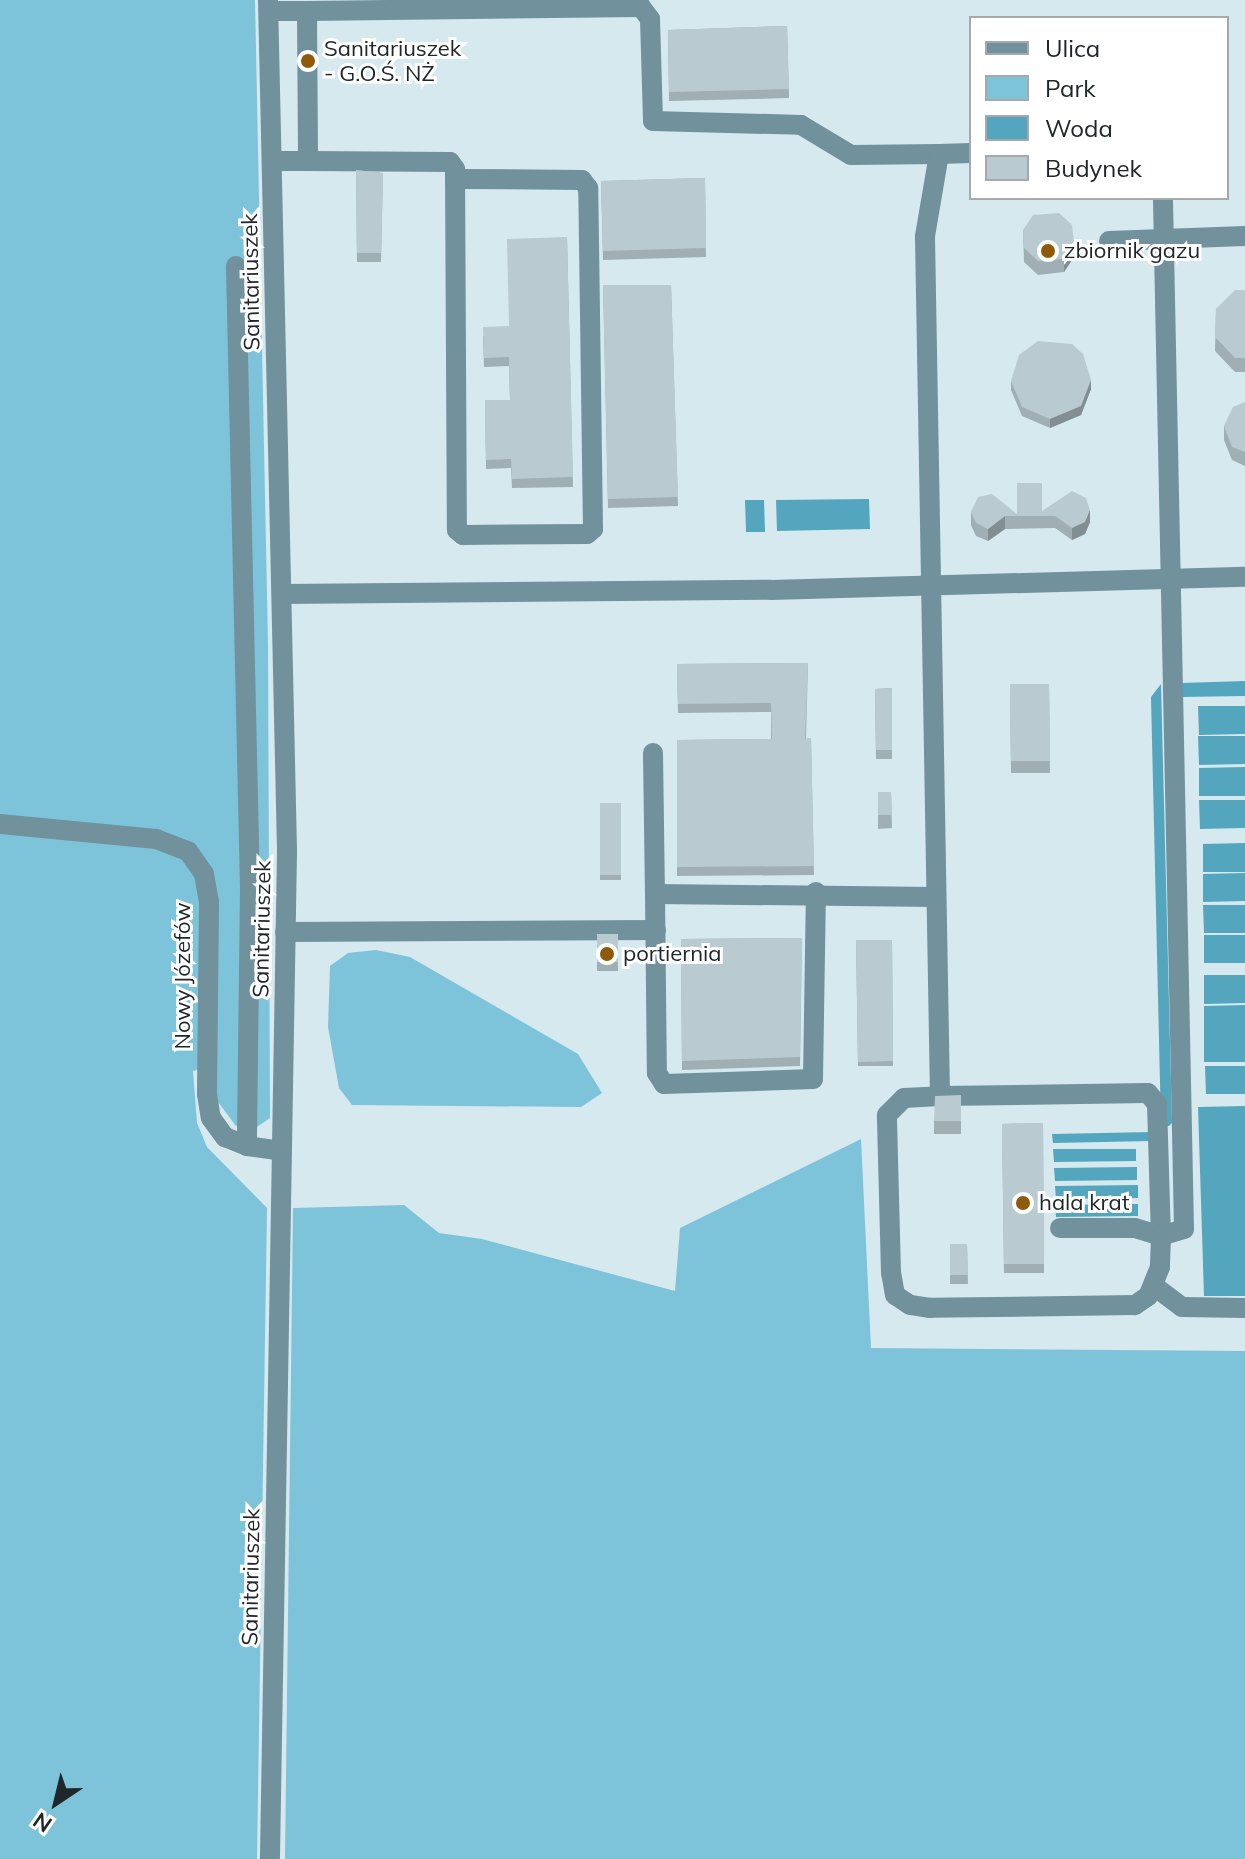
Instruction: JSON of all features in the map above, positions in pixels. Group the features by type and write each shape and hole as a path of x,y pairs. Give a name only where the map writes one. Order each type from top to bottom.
{"street":[{"path":"268,5 307,11 641,7 650,19 653,121 801,125 851,155 969,153"},
{"name":"Sanitariuszek","path":"268,5 282,594 285,932 270,1859"},
{"path":"307,11 308,161"},
{"path":"939,154 925,236 940,1096"},
{"path":"273,161 443,159 455,169 455,179 457,530 463,535 587,534 593,529 588,188 582,180 455,179"},
{"path":"1060,1228 1135,1228 1161,1236 1184,1229 1163,200"},
{"path":"1109,241 1245,236"},
{"path":"236,266 250,890 247,1146"},
{"path":"282,594 771,590 930,582 1245,577"},
{"path":"653,753 659,1079 664,1084 807,1081 816,1072 816,892"},
{"name":"Nowy Józefów","path":"0,824 156,839 188,851 204,874 209,903 207,1094 211,1118 225,1137 247,1146 282,1151"},
{"path":"655,894 816,892 854,898 935,897"},
{"path":"285,932 656,930"},
{"path":"1148,1093 1157,1104 1161,1236 1154,1286 1135,1305 930,1308 910,1305 895,1295 887,1115 904,1098 940,1096 1148,1093"},
{"path":"1154,1286 1168,1302 1182,1307 1245,1308"}],"green space":[{"path":"0,0 255,0 268,644 270,1118 254,1129 236,1126 218,1102 213,1066 193,1071 197,1123 207,1147 267,1208 257,1859 0,1859"},
{"path":"376,950 410,957 578,1054 602,1093 581,1107 352,1105 339,1088 328,1027 330,966 348,953"},
{"path":"861,1139 871,1348 1245,1351 1245,1859 285,1859 293,1208 404,1205 439,1233 482,1239 675,1291 680,1228"}],"water":[{"path":"869,499 870,529 777,531 776,500"},
{"path":"745,500 764,500 765,532 746,532"},
{"path":"1245,681 1245,696 1181,697 1181,683"},
{"path":"1161,684 1172,1123 1169,1126 1161,1126 1151,697"},
{"path":"1198,706 1245,706 1245,734 1199,735"},
{"path":"1198,736 1245,736 1245,764 1199,765"},
{"path":"1245,767 1245,796 1199,796 1199,768"},
{"path":"1199,800 1245,800 1245,828 1200,829"},
{"path":"1245,843 1245,872 1203,872 1203,844"},
{"path":"1245,873 1245,901 1203,902 1203,874"},
{"path":"1203,905 1245,905 1245,933 1204,933"},
{"path":"1204,935 1245,935 1245,963 1204,963"},
{"path":"1204,975 1245,975 1245,1003 1204,1004"},
{"path":"1245,1005 1245,1062 1204,1062 1204,1006"},
{"path":"1205,1066 1245,1066 1245,1094 1206,1094"},
{"path":"1245,1106 1245,1296 1204,1296 1198,1107"},
{"path":"1152,1132 1152,1141 1053,1143 1052,1134"},
{"path":"1053,1149 1136,1149 1136,1161 1054,1162"},
{"path":"1137,1167 1137,1180 1055,1181 1054,1168"},
{"path":"1138,1185 1138,1198 1056,1199 1055,1186"},
{"path":"1138,1204 1138,1216 1056,1217 1055,1205"}],"building":[{"path":"787,26 789,89 669,92 668,30"},
{"path":"356,170 383,173 381,253 357,253"},
{"path":"705,178 706,248 603,251 601,181"},
{"name":"zbiornik gazu","path":"1059,213 1072,225 1074,244 1064,259 1038,261 1024,248 1023,230 1033,215"},
{"path":"567,237 573,477 512,479 511,459 486,460 485,400 510,400 509,357 484,358 483,327 509,326 507,239"},
{"path":"603,285 671,285 678,497 608,499"},
{"path":"1235,290 1245,290 1245,358 1235,358 1215,337 1216,309"},
{"path":"1038,341 1072,344 1083,354 1091,380 1081,406 1050,419 1022,407 1011,381 1019,355"},
{"path":"1245,402 1245,452 1232,447 1224,426 1233,407"},
{"path":"1017,483 1042,483 1042,511 1072,491 1086,498 1090,510 1085,522 1072,528 1055,516 1005,516 988,529 976,523 971,512 978,497 992,494 1017,514"},
{"path":"808,663 805,739 811,738 814,866 677,867 677,740 772,739 771,703 678,704 677,664"},
{"path":"1010,684 1049,684 1050,761 1011,761"},
{"path":"892,688 892,750 876,750 875,689"},
{"path":"878,792 891,792 892,815 878,815"},
{"path":"600,803 621,803 621,875 600,875"},
{"name":"portiernia","path":"597,934 618,934 618,962 597,962"},
{"path":"802,938 800,1057 682,1061 681,939"},
{"path":"856,940 892,940 893,1061 858,1062"},
{"path":"961,1095 961,1121 934,1121 935,1096"},
{"name":"hala krat","path":"1043,1123 1044,1264 1004,1264 1002,1124"},
{"path":"950,1244 967,1244 968,1275 950,1275"}],"place":[{"name":"Sanitariuszek - G.O.Ś. NŻ","path":"308,61"},
{"name":"zbiornik gazu","path":"1048,251"},
{"name":"portiernia","path":"607,954"},
{"name":"hala krat","path":"1023,1203"}]}
